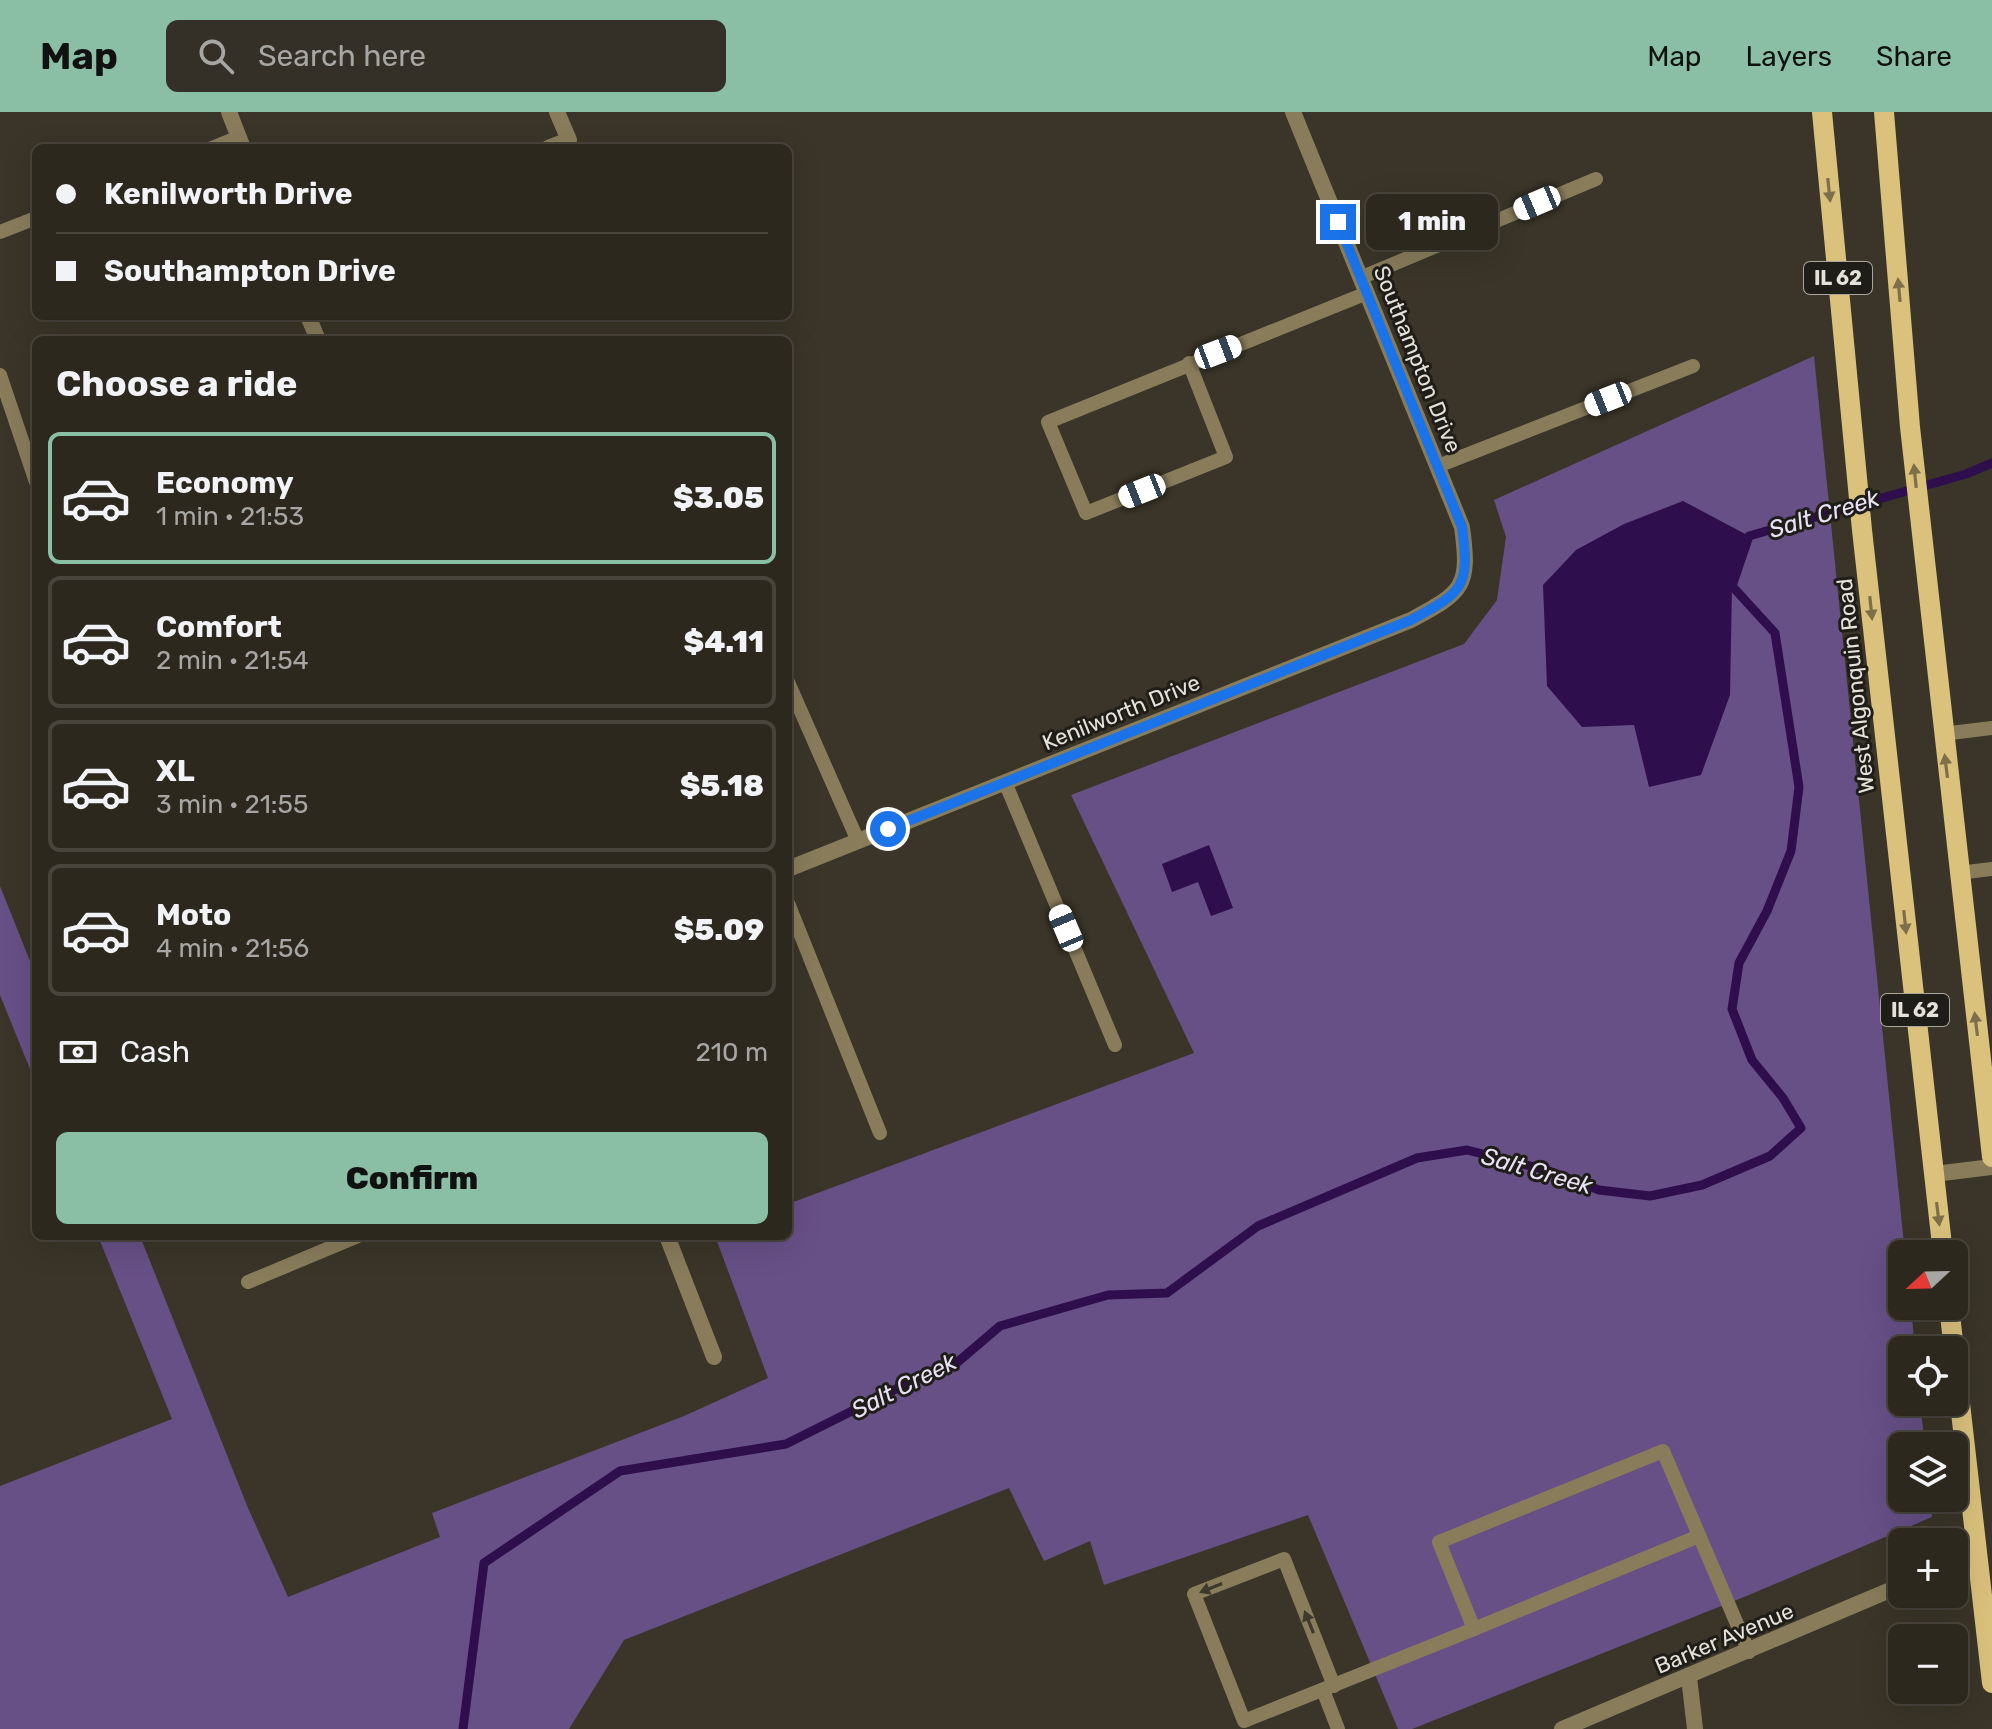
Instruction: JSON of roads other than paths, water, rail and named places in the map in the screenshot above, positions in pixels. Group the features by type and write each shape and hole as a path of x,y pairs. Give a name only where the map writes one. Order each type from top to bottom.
{"main road":[{"name":"West Algonquin Road","path":"1822,112 1862,530 1941,1240"},
{"name":"IL 62","path":"1884,112 1910,427 1942,734 1992,1157"},
{"path":"1964,1416 1984,1550 1992,1683"}],"street":[{"path":"229,112 241,143"},
{"path":"557,112 569,140 558,144"},
{"name":"Southampton Drive","path":"1293,112 1462,527 1467,561 1463,582"},
{"name":"Kenilworth Drive","path":"792,867 1411,620 1441,604 1463,582"},
{"path":"1934,1174 1992,1167"},
{"path":"669,1240 714,1357"},
{"name":"Barker Avenue","path":"1562,1729 1888,1591"},
{"path":"1689,1677 1695,1729"}],"lane":[{"path":"1189,363 1226,457 1086,513 1048,422 1364,286 1596,179"},
{"path":"0,232 32,220"},
{"path":"1438,466 1693,366"},
{"path":"0,375 32,470"},
{"path":"792,691 858,841"},
{"path":"1942,734 1992,728"},
{"path":"1005,782 1115,1045"},
{"path":"1958,873 1992,869"},
{"path":"792,913 880,1133"},
{"path":"248,1282 348,1240"},
{"path":"1474,1629 1439,1542 1663,1451 1749,1652"},
{"path":"1338,1729 1328,1688 1284,1559 1194,1594 1244,1721 1328,1688 1474,1629 1699,1536"}],"waterway":[{"name":"Salt Creek","path":"463,1729 484,1563 620,1471 786,1444 914,1380 953,1366 1000,1326 1108,1295 1167,1293 1258,1226 1417,1158 1467,1150 1546,1170 1599,1190 1650,1196 1702,1185 1770,1156 1801,1128 1783,1098 1752,1060 1732,1009 1739,963 1767,911 1791,851 1799,787 1775,633 1732,586 1749,536 1966,474 1992,463"}]}
